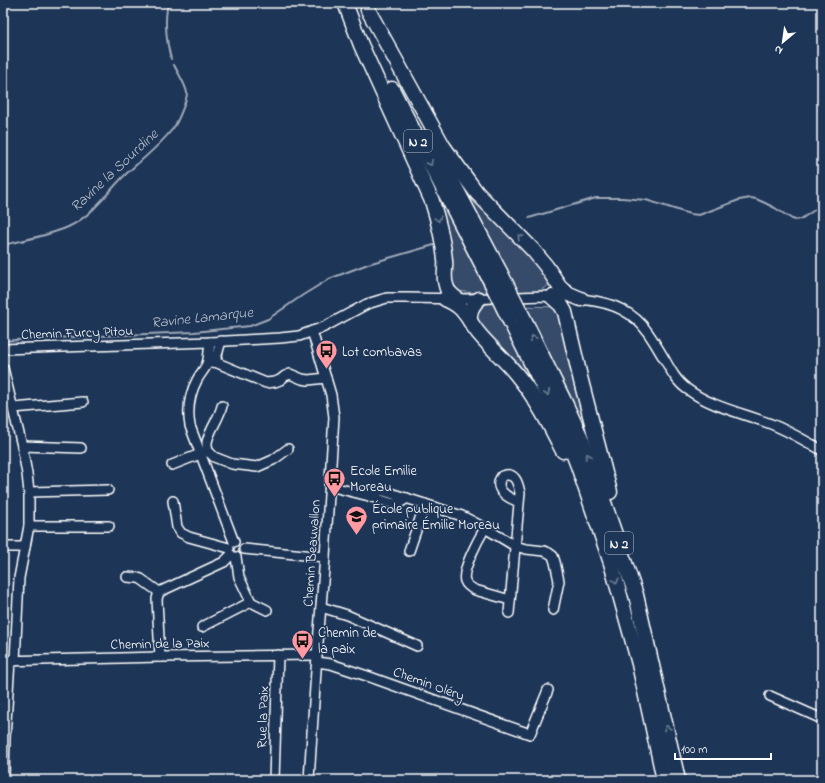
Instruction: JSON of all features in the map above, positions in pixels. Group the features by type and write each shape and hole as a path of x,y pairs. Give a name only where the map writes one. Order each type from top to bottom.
{"highway":[{"path":"345,3 362,45 432,201 443,244 445,281 447,289 450,293 445,299"},
{"name":"N 2","path":"349,3 407,119 494,275"},
{"path":"366,7 443,146 466,178 478,193 533,250 560,287 574,297 581,299"},
{"name":"N 2","path":"366,7 494,275 517,320 566,405 581,438 636,595 678,780"},
{"path":"546,266 552,279 548,297 559,302 564,308 580,381 636,595"},
{"path":"445,281 439,292 445,299 457,305 467,315 478,333 518,376 551,427 566,457 611,563"},
{"path":"470,321 471,308 479,298"},
{"path":"567,320 570,307 581,299"},
{"name":"N 2","path":"517,320 568,440 611,563 639,664 664,780"}],"street":[{"name":"Chemin Furcy Pitou","path":"3,348 210,342 291,337 324,327 367,304 380,300 397,298 445,299 548,297 581,299 611,305 632,316 643,326 677,380 687,390 718,406 794,434 822,450"},
{"name":"Chemin Beauvallon","path":"309,780 334,417 331,395 312,331"},
{"path":"221,341 211,363 197,379 189,397 188,410 190,426 204,452 238,577 251,602 267,610"},
{"path":"210,342 211,363"},
{"path":"211,363 266,382 275,382 290,374 308,380 326,378"},
{"path":"3,368 22,446 29,492 29,526 19,578 9,661 4,780"},
{"path":"13,408 83,402"},
{"path":"204,452 210,435 221,413 222,406"},
{"path":"22,446 81,448"},
{"path":"172,464 204,452 232,464 256,467 273,460 288,449"},
{"path":"330,486 369,496 390,504 396,504 407,498 462,516 515,546 549,553 553,556 559,581 553,610"},
{"path":"29,492 108,490"},
{"path":"173,501 176,527 181,533 189,538 232,551"},
{"path":"509,613 519,502"},
{"path":"409,551 425,504"},
{"path":"29,526 109,526"},
{"path":"485,528 472,551 464,575 464,580 474,590 510,600"},
{"path":"160,657 157,599 159,592 224,562 238,542 244,549 325,557"},
{"path":"3,547 25,548"},
{"path":"127,577 141,579 159,592"},
{"path":"202,627 251,602"},
{"path":"321,607 347,614 417,646"},
{"name":"Chemin de la Paix","path":"9,661 278,655 317,659"},
{"name":"Rue la Paix","path":"274,780 278,655"},
{"name":"Chemin Oléry","path":"317,659 530,734 548,690"},
{"path":"770,696 822,719"}],"shaded area":[{"path":"408,137 488,294 455,291"},
{"path":"458,178 533,260 548,278 549,285 538,292 516,294"},
{"path":"493,303 545,410 481,330 475,315 482,306"},
{"path":"523,306 556,307 561,312 584,425 593,449"}],"waterway":[{"name":"Ravine la Sourdine","path":"168,3 166,31 171,59"},
{"name":"Ravine la Sourdine","path":"3,245 36,238 68,227 77,222 92,211 124,176 169,134 176,124 187,96 185,86 174,65"},
{"name":"Ravine Lamarque","path":"529,218 596,198 646,200 690,214 699,215 739,200 751,198 765,203 796,220 801,219 822,205"},
{"name":"Ravine Lamarque","path":"3,341 194,332 250,326 268,319 329,279 368,264 434,245"}],"place":[{"name":"Lot combavas","path":"327,370"},
{"name":"Ecole Emilie Moreau","path":"334,498"},
{"name":"École publique primaire Émilie Moreau","path":"356,536"},
{"name":"Chemin de la paix","path":"302,660"}]}
